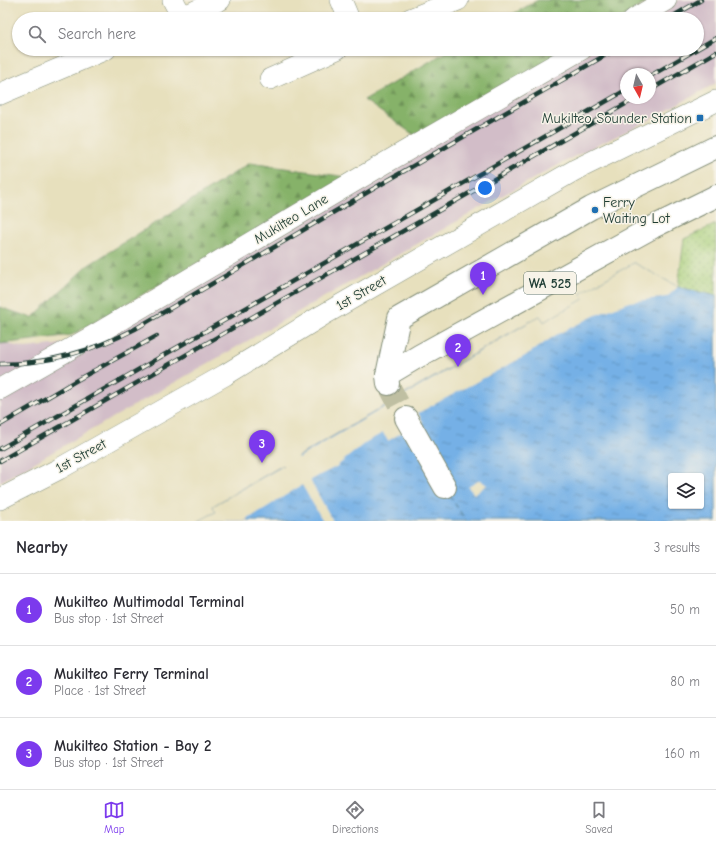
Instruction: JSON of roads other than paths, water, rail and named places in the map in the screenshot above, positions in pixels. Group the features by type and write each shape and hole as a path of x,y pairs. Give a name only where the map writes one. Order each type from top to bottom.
{"main road":[{"name":"WA 525","path":"716,147 591,208 399,318 388,379 419,356 653,227 716,196"},
{"path":"406,418 445,487"}],"street":[{"path":"178,12 220,0"},
{"path":"341,0 345,12"},
{"path":"428,12 458,0"},
{"path":"646,12 666,0"},
{"path":"0,94 90,56"},
{"path":"270,79 321,56"},
{"name":"Mukilteo Lane","path":"0,389 570,56"},
{"name":"1st Street","path":"5,496 59,469 218,379 323,315 575,170 716,102"}],"water":[{"path":"634,263 678,287 716,296 716,521 199,521 216,512 213,506 512,332 540,316 544,322 584,299 581,293"}],"tunnel":[{"path":"388,384 406,418"}],"railway":[{"path":"680,12 701,0"},
{"path":"704,45 716,38"},
{"path":"656,87 716,52"},
{"path":"0,364 35,362 70,355 103,344 135,329 385,182 604,56"},
{"path":"656,73 685,56"},
{"path":"0,449 620,93"},
{"path":"0,461 625,104"},
{"path":"0,425 157,336"}],"place":[{"name":"Mukilteo Sounder Station","path":"700,118"},
{"name":"Ferry Waiting Lot","path":"595,210"},
{"name":"Mukilteo Multimodal Terminal","path":"483,295"},
{"name":"Mukilteo Ferry Terminal","path":"458,367"},
{"name":"Mukilteo Station - Bay 2","path":"262,463"}]}
